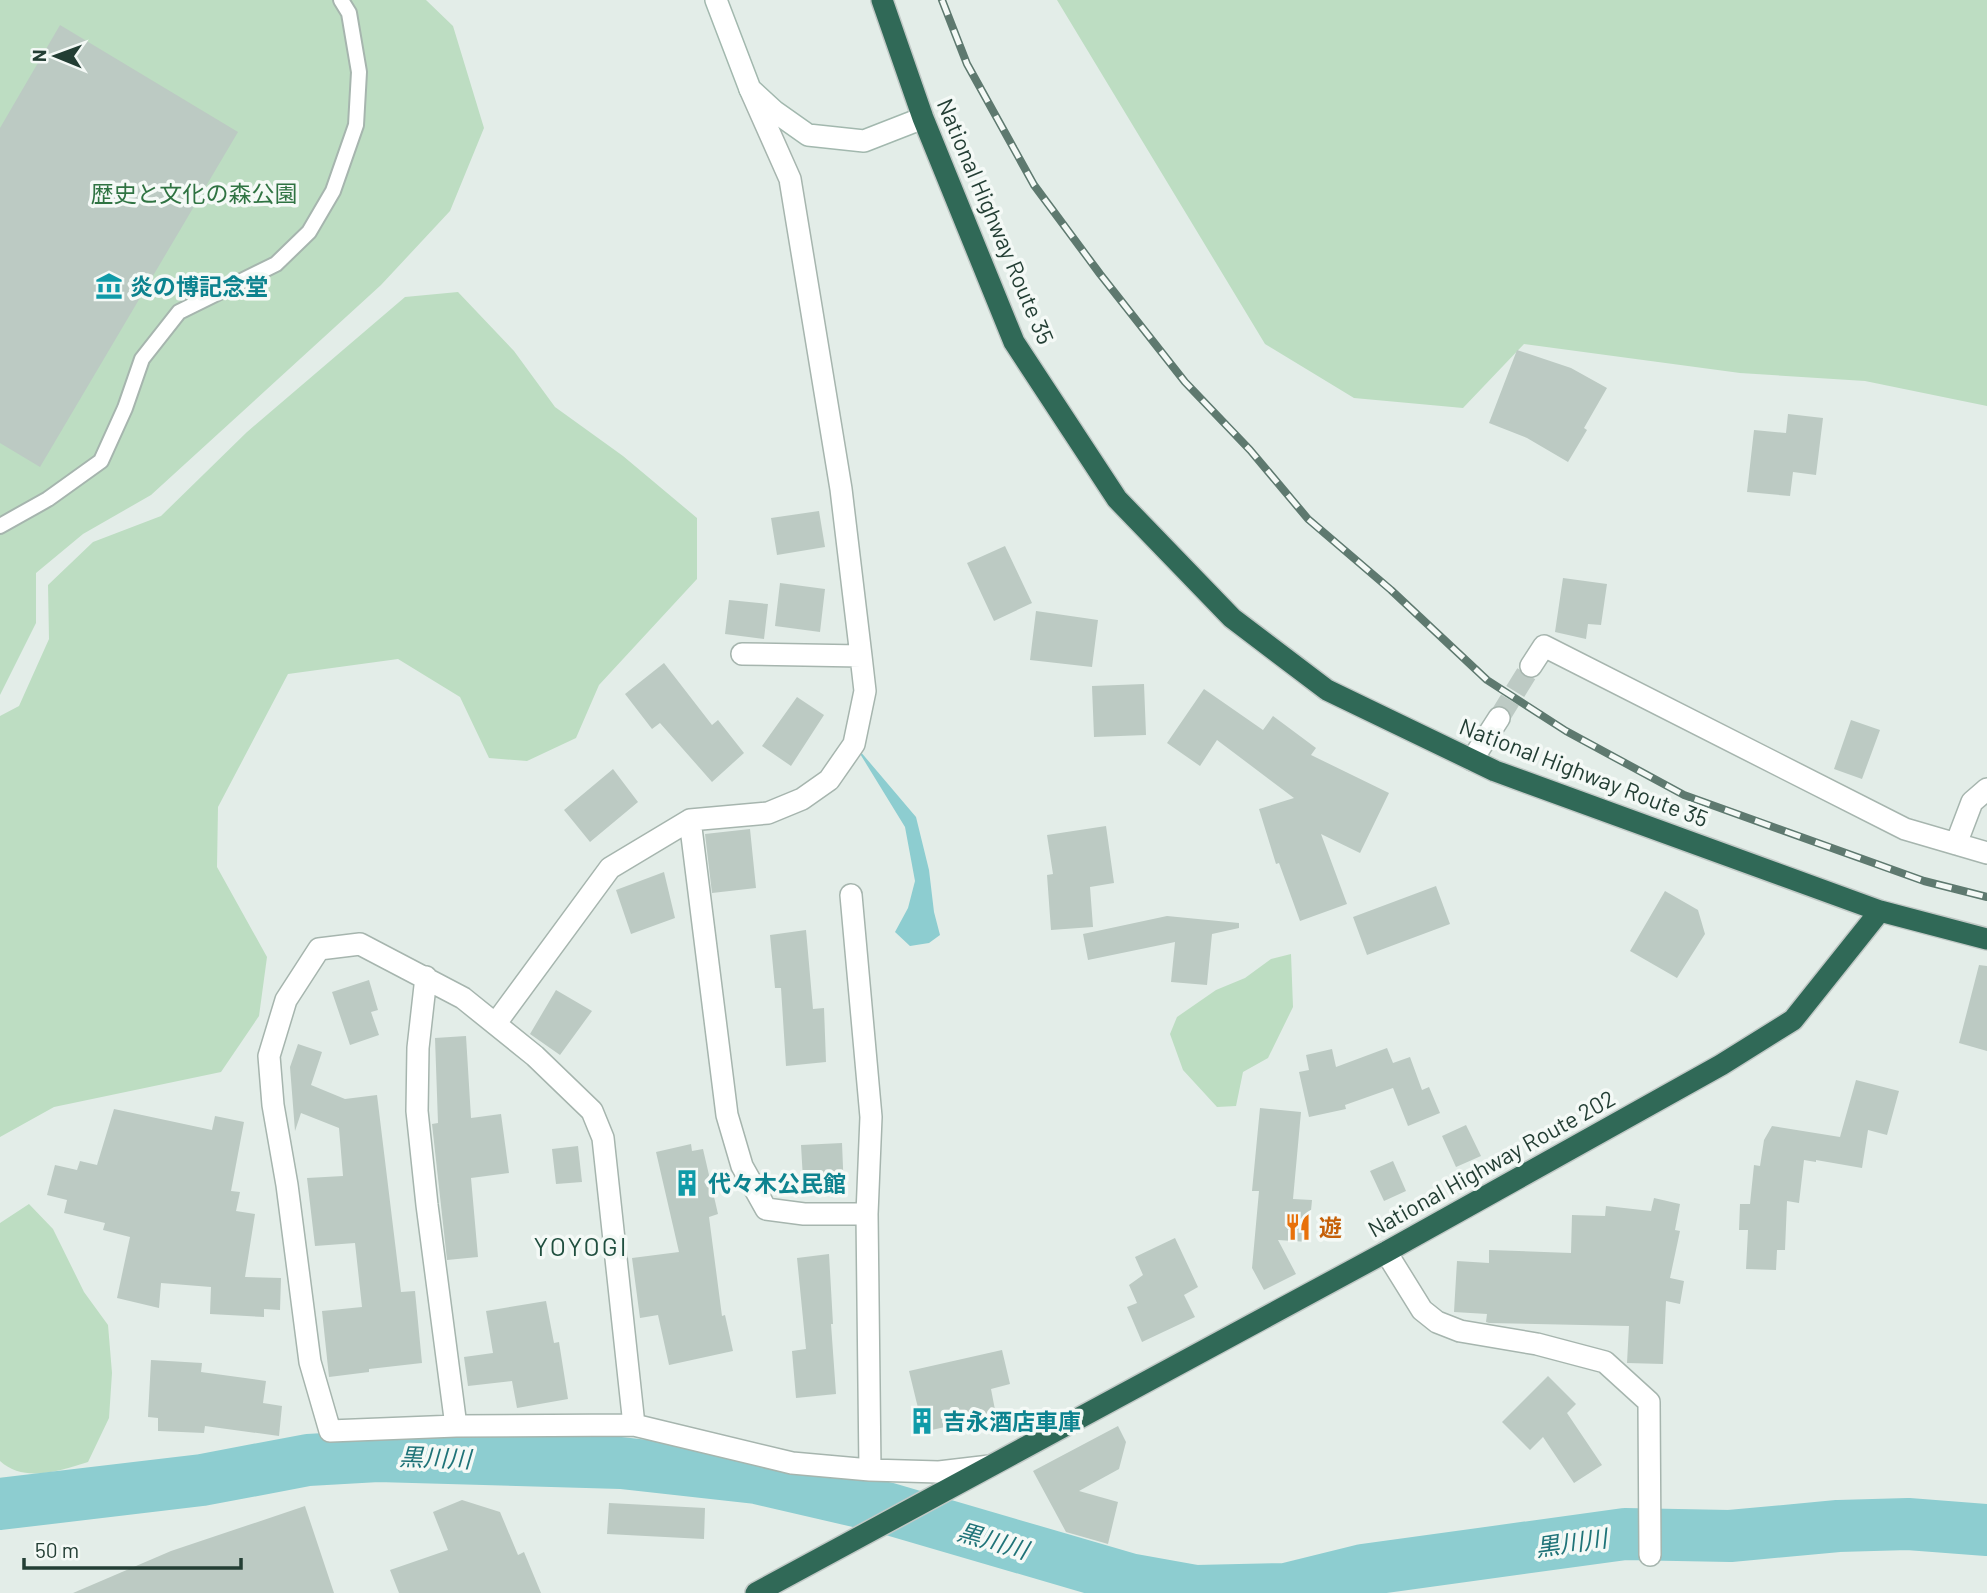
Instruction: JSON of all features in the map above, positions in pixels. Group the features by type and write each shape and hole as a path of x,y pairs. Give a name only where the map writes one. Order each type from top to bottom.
{"highway":[{"name":"National Highway Route 35","path":"882,0 923,118 1014,342 1117,499 1232,618 1327,690 1495,771 1880,911 1987,939"},
{"name":"National Highway Route 202","path":"756,1593 1386,1252 1721,1065 1793,1020 1880,911"}],"street":[{"path":"496,1023 610,868 690,820 768,813 802,799 828,780 854,744 865,691 841,489 790,179 750,89 716,0"},
{"path":"750,89 774,111 808,135 864,141 923,118"},
{"path":"1531,666 1544,646 1905,829 1987,853"},
{"path":"742,654 861,656"},
{"path":"1472,760 1499,718"},
{"path":"1956,844 1972,802 1987,789"},
{"path":"690,820 727,1115 742,1166 766,1209 804,1214 867,1214"},
{"path":"851,895 871,1117 867,1214 870,1469"},
{"path":"634,1426 603,1138 592,1111 535,1056 463,998 360,944 319,949 286,1000 269,1056 273,1105 287,1185 310,1362 330,1432 456,1426 634,1426 792,1463 939,1472 990,1466"},
{"path":"426,978 418,1048 417,1111 456,1426"},
{"path":"1386,1252 1422,1310 1437,1322 1460,1331 1537,1344 1605,1362 1650,1402 1650,1555"}],"lane":[{"path":"0,526 48,499 101,461 125,408 142,359 179,313 276,264 309,232 333,191 356,125 359,72 349,13 341,0"}],"green space":[{"name":"歴史と文化の森公園","path":"0,0 426,0 453,26 484,128 450,211 381,285 151,495 83,534 36,573 36,623 0,695"},
{"path":"1057,0 1987,0 1987,406 1865,381 1740,373 1524,344 1463,408 1354,398 1265,344"},
{"path":"458,292 514,351 555,407 623,456 697,518 697,579 599,685 576,738 527,761 489,758 460,697 398,659 288,674 218,807 217,867 267,957 259,1016 221,1072 54,1107 0,1137 0,716 19,706 49,639 48,585 93,542 161,516 247,432 405,297"},
{"path":"1291,954 1293,1007 1268,1058 1243,1072 1236,1106 1217,1107 1183,1070 1170,1034 1177,1017 1216,990 1245,978 1271,959"},
{"path":"29,1204 53,1229 84,1292 108,1325 112,1373 109,1418 88,1462 42,1473 20,1472 0,1461 0,1223"}],"water":[{"path":"854,744 916,817 929,870 940,935 929,943 910,946 895,932 908,908 915,881 905,827"}],"building":[{"path":"60,25 238,132 40,467 0,443 0,128"},
{"path":"1517,350 1571,368 1607,388 1568,462 1527,438 1489,423"},
{"path":"1788,414 1823,418 1816,475 1793,472 1790,496 1747,492 1754,430 1786,433"},
{"path":"819,511 825,547 777,555 771,518"},
{"path":"1005,546 1032,603 994,621 967,563"},
{"path":"1563,578 1607,584 1601,625 1588,624 1586,639 1555,632"},
{"path":"780,583 825,589 820,632 775,626"},
{"path":"729,600 768,604 764,639 725,634"},
{"path":"1036,611 1098,620 1092,667 1030,660"},
{"path":"664,663 712,725 718,720 744,753 712,782 660,723 652,729 625,694"},
{"path":"1144,684 1146,735 1094,737 1092,686"},
{"path":"1204,689 1263,730 1273,716 1316,748 1311,755 1389,793 1360,853 1321,834 1347,904 1300,921 1279,863 1276,864 1259,809 1294,798 1217,740 1200,766 1167,743"},
{"path":"797,697 824,715 791,766 762,746"},
{"path":"1851,720 1880,730 1862,779 1834,769"},
{"path":"613,769 638,802 590,842 564,810"},
{"path":"1106,826 1114,883 1090,887 1093,927 1051,930 1047,875 1053,874 1047,835"},
{"path":"750,829 756,888 712,893 705,834"},
{"path":"664,872 675,918 631,934 616,890"},
{"path":"1436,886 1450,924 1367,955 1353,917"},
{"path":"1665,891 1698,910 1705,934 1677,978 1630,951"},
{"path":"1167,916 1239,923 1239,928 1212,934 1207,985 1171,982 1175,942 1088,960 1083,934"},
{"path":"806,930 813,1009 824,1008 826,1062 786,1066 781,988 775,988 770,935"},
{"path":"1979,965 1987,966 1987,1051 1959,1043"},
{"path":"369,980 378,1010 371,1012 379,1035 350,1045 332,992"},
{"path":"556,990 592,1011 560,1055 530,1034"},
{"path":"466,1036 471,1118 501,1114 509,1173 471,1178 478,1257 447,1260 432,1124 438,1123 435,1038"},
{"path":"298,1044 322,1052 311,1085 345,1099 377,1095 401,1292 415,1291 422,1363 329,1377 322,1311 362,1307 355,1243 315,1246 307,1178 343,1176 339,1128 301,1113 295,1131 290,1067"},
{"path":"1387,1048 1393,1063 1410,1057 1422,1090 1429,1087 1440,1113 1408,1126 1393,1088 1345,1105 1346,1109 1309,1117 1299,1072 1309,1070 1306,1055 1332,1049 1336,1067"},
{"path":"1856,1080 1899,1091 1887,1135 1868,1130 1862,1168 1804,1160 1799,1203 1787,1201 1785,1250 1777,1250 1776,1270 1746,1269 1748,1230 1739,1230 1740,1204 1750,1204 1754,1165 1760,1166 1764,1140 1772,1126 1840,1137"},
{"path":"1260,1108 1301,1112 1293,1199 1312,1200 1308,1242 1278,1240 1296,1274 1264,1290 1252,1268 1259,1191 1252,1191"},
{"path":"114,1109 212,1130 215,1116 244,1122 231,1191 240,1192 236,1211 255,1214 245,1277 281,1278 280,1310 264,1309 264,1317 210,1314 211,1287 161,1283 159,1308 117,1298 130,1237 103,1230 105,1223 64,1213 67,1200 47,1195 55,1165 77,1170 80,1161 97,1165"},
{"path":"1466,1125 1481,1156 1456,1167 1442,1136"},
{"path":"842,1143 844,1192 804,1196 801,1145"},
{"path":"691,1144 692,1151 703,1149 718,1214 709,1217 722,1316 725,1315 733,1351 669,1365 658,1315 640,1318 632,1258 679,1252 656,1152"},
{"path":"578,1146 582,1182 556,1184 552,1149"},
{"path":"1393,1161 1406,1191 1384,1201 1370,1171"},
{"path":"1654,1198 1680,1204 1675,1230 1680,1231 1670,1278 1684,1281 1680,1304 1666,1301 1663,1364 1627,1363 1629,1326 1489,1323 1486,1322 1487,1314 1454,1312 1457,1261 1489,1263 1489,1250 1571,1253 1572,1215 1605,1216 1606,1206 1651,1211"},
{"path":"1175,1238 1198,1287 1184,1295 1195,1317 1142,1342 1127,1307 1137,1303 1129,1285 1143,1275 1135,1257"},
{"path":"829,1254 836,1394 796,1398 792,1351 806,1349 797,1258"},
{"path":"546,1301 554,1343 559,1342 568,1399 517,1408 512,1381 468,1386 464,1357 493,1353 486,1311"},
{"path":"1002,1350 1010,1384 991,1389 996,1415 919,1433 913,1409 918,1408 909,1371"},
{"path":"151,1360 202,1363 201,1372 266,1381 263,1403 282,1406 279,1436 205,1426 204,1433 158,1431 158,1418 148,1417"},
{"path":"1548,1376 1576,1404 1567,1413 1602,1465 1574,1483 1543,1437 1530,1450 1502,1422"},
{"path":"1118,1426 1126,1442 1119,1469 1079,1491 1118,1502 1108,1544 1066,1532 1033,1471"},
{"path":"462,1500 500,1512 518,1555 524,1552 541,1593 399,1593 390,1570 448,1550 433,1512"},
{"path":"609,1503 705,1508 704,1539 607,1534"},
{"path":"305,1506 334,1593 73,1593 171,1551"}],"waterway":[{"name":"黒川川","path":"0,1504 202,1480 308,1460 378,1456 621,1463 756,1478 886,1508 1129,1579 1196,1591 1286,1589 1363,1570 1625,1534 1730,1536 1838,1526 1908,1524 1987,1530"}],"tunnel":[{"path":"1499,718 1531,666"}],"railway":[{"path":"942,0 967,64 1034,185 1185,382 1250,450 1308,519 1391,590 1487,680 1566,731 1684,795 1924,881 1987,897"}],"place":[{"name":"炎の博記念堂","path":"109,286"},
{"name":"代々木公民館","path":"687,1183"},
{"name":"遊","path":"1298,1227"},
{"name":"吉永酒店車庫","path":"922,1421"}],"district":[{"name":"YOYOGI","path":"581,1245"}]}
